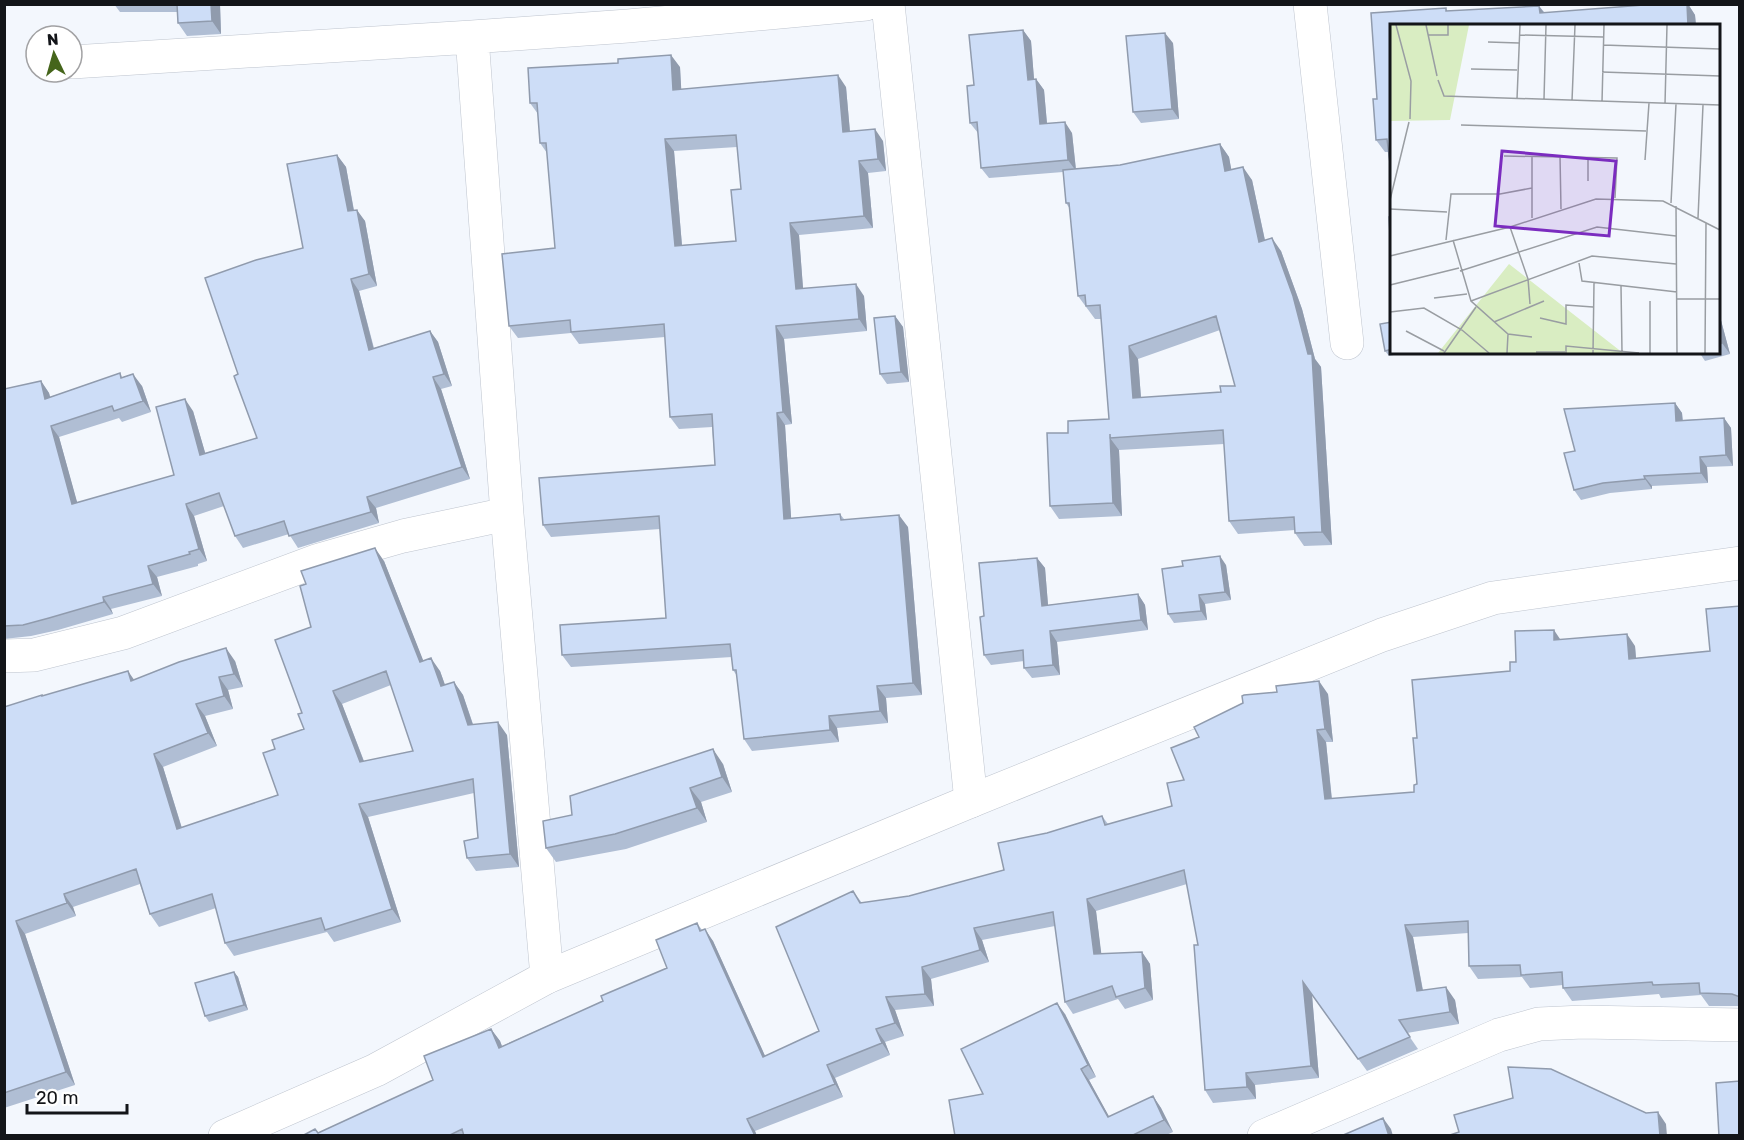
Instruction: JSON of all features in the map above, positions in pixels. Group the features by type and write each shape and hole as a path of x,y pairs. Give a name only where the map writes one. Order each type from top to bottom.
{"street":[{"path":"84,61 628,26 866,4"},
{"path":"888,4 970,801"},
{"path":"1310,4 1347,343"},
{"path":"472,37 507,514 547,977"},
{"path":"4,656 34,655 123,633 319,560 403,536 507,514"},
{"path":"225,1136 376,1070 547,977 970,801 1382,635 1493,598 1740,563"},
{"path":"1264,1136 1499,1035 1539,1024 1583,1022 1740,1025"}],"building":[{"path":"177,4 211,4 212,21 178,23"},
{"path":"1657,4 1687,4 1688,24 1390,24 1390,164 1387,139 1376,140 1373,99 1377,99 1371,13 1446,8 1446,11 1539,6 1540,13"},
{"path":"1023,30 1028,80 1036,79 1040,124 1065,122 1068,160 981,168 977,122 970,123 967,86 974,85 969,35"},
{"path":"1165,33 1172,109 1133,112 1126,36"},
{"path":"671,55 673,90 838,75 843,132 875,129 878,159 859,161 864,216 790,223 796,289 856,284 859,319 776,326 783,412 777,413 784,519 840,514 841,520 899,515 913,683 877,686 880,711 829,716 830,730 744,739 736,670 733,670 730,644 562,655 560,625 666,618 659,516 543,525 539,478 715,465 712,414 670,417 664,324 571,332 570,320 509,326 502,254 555,248 546,143 540,143 537,103 530,103 528,68 618,63 618,59","holes":["736,135 741,189 731,190 736,241 675,246 665,139"]},
{"path":"1220,144 1225,171 1243,167 1259,242 1272,238 1293,296 1308,354 1312,354 1322,532 1295,533 1294,517 1229,521 1223,430 1110,438 1113,503 1050,506 1047,433 1068,433 1068,421 1109,419 1100,305 1086,306 1085,295 1078,296 1069,203 1066,203 1063,170 1120,165","holes":["1216,316 1235,386 1220,386 1221,392 1133,398 1129,346"]},
{"path":"337,155 348,211 357,210 369,274 351,279 369,350 430,331 444,374 433,377 462,467 367,497 371,512 289,536 284,521 235,536 219,493 186,504 199,549 189,552 190,554 148,566 153,584 103,597 104,602 49,618 23,625 4,626 4,389 41,381 45,399 120,373 121,378 133,374 143,401 114,411 112,406 51,426 72,504 174,475 156,407 185,399 200,455 257,438 234,376 238,374 205,278 256,260 303,248 287,164"},
{"path":"895,316 901,372 880,374 874,318"},
{"path":"1390,322 1390,350 1385,351 1380,324"},
{"path":"1675,403 1676,421 1724,418 1726,455 1700,457 1701,473 1644,476 1645,479 1603,483 1574,490 1564,453 1575,451 1564,409"},
{"path":"375,548 420,662 431,658 441,686 454,682 468,725 498,722 510,854 467,858 464,841 478,838 473,779 359,804 392,909 325,930 321,918 225,943 212,894 150,914 136,869 64,894 67,903 16,921 66,1072 4,1093 4,707 128,671 131,681 179,662 226,648 234,674 219,677 224,696 196,704 208,733 154,754 177,829 278,795 263,753 275,749 272,740 304,729 298,714 302,713 275,640 311,627 300,586 306,584 301,571","holes":["386,671 413,751 360,762 333,691"]},
{"path":"1220,556 1225,592 1199,595 1201,611 1168,614 1162,569 1183,566 1182,561"},
{"path":"1037,558 1042,606 1138,594 1141,620 1050,631 1053,665 1024,668 1023,650 984,655 980,617 984,616 979,563"},
{"path":"1740,606 1740,997 1732,994 1700,993 1699,983 1653,985 1652,982 1563,988 1562,972 1521,975 1520,965 1469,966 1468,921 1405,925 1417,991 1446,987 1450,1012 1399,1020 1410,1037 1358,1059 1303,982 1311,1066 1246,1073 1247,1087 1205,1090 1194,945 1198,945 1184,870 1087,899 1094,954 1142,952 1145,988 1116,997 1112,986 1065,1002 1053,912 974,928 980,950 922,967 925,994 886,997 895,1023 876,1029 882,1043 827,1065 835,1084 747,1119 755,1136 464,1136 462,1129 448,1136 302,1136 315,1129 318,1133 433,1080 424,1056 491,1029 499,1048 603,1001 601,996 667,968 656,940 697,923 700,931 705,929 763,1057 819,1031 776,927 853,891 860,903 909,896 1004,870 998,843 1047,833 1102,816 1105,825 1172,806 1167,783 1184,780 1171,748 1199,737 1194,727 1243,703 1242,696 1244,695 1277,692 1276,686 1319,681 1325,729 1317,730 1325,799 1414,792 1414,785 1417,784 1413,738 1417,738 1412,680 1510,671 1510,662 1516,662 1515,631 1554,630 1554,640 1627,634 1629,659 1710,651 1706,609"},
{"path":"713,749 722,777 690,788 697,808 615,834 546,848 543,821 572,815 570,796"},
{"path":"234,972 244,1005 205,1016 195,983"},
{"path":"1057,1003 1088,1065 1081,1069 1108,1117 1153,1096 1164,1120 1131,1136 955,1136 949,1100 983,1094 961,1049"},
{"path":"1508,1067 1551,1069 1646,1113 1658,1112 1660,1136 1447,1136 1459,1132 1454,1115 1513,1098"},
{"path":"1740,1081 1740,1136 1719,1136 1716,1083"},
{"path":"1383,1118 1389,1136 1341,1136"}]}
